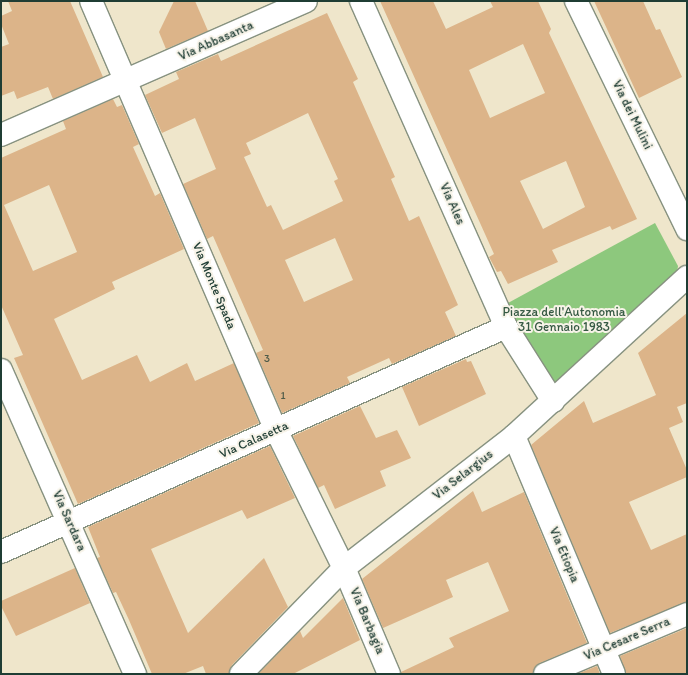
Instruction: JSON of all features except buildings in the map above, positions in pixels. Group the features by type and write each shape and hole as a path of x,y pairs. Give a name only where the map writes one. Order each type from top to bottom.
{"street":[{"name":"Via Monte Spada","path":"91,1 276,430 344,568"},
{"name":"Via Abbasanta","path":"1,135 306,1"},
{"name":"Via Ales","path":"361,1 506,327 553,401"},
{"name":"Via dei Mulini","path":"576,1 687,229"},
{"name":"Via Selargius","path":"240,674 344,568 514,436 687,277"},
{"name":"Via Calasetta","path":"1,552 506,327"},
{"name":"Via Sardara","path":"1,370 135,674"},
{"name":"Via Etiopia","path":"514,436 614,674"},
{"name":"Via Barbagia","path":"344,568 389,674"},
{"name":"Via Cesare Serra","path":"545,674 687,614"}],"green space":[{"name":"Piazza dell'Autonomia 31 Gennaio 1983","path":"655,223 678,266 677,273 557,386 546,379 506,304"}]}
